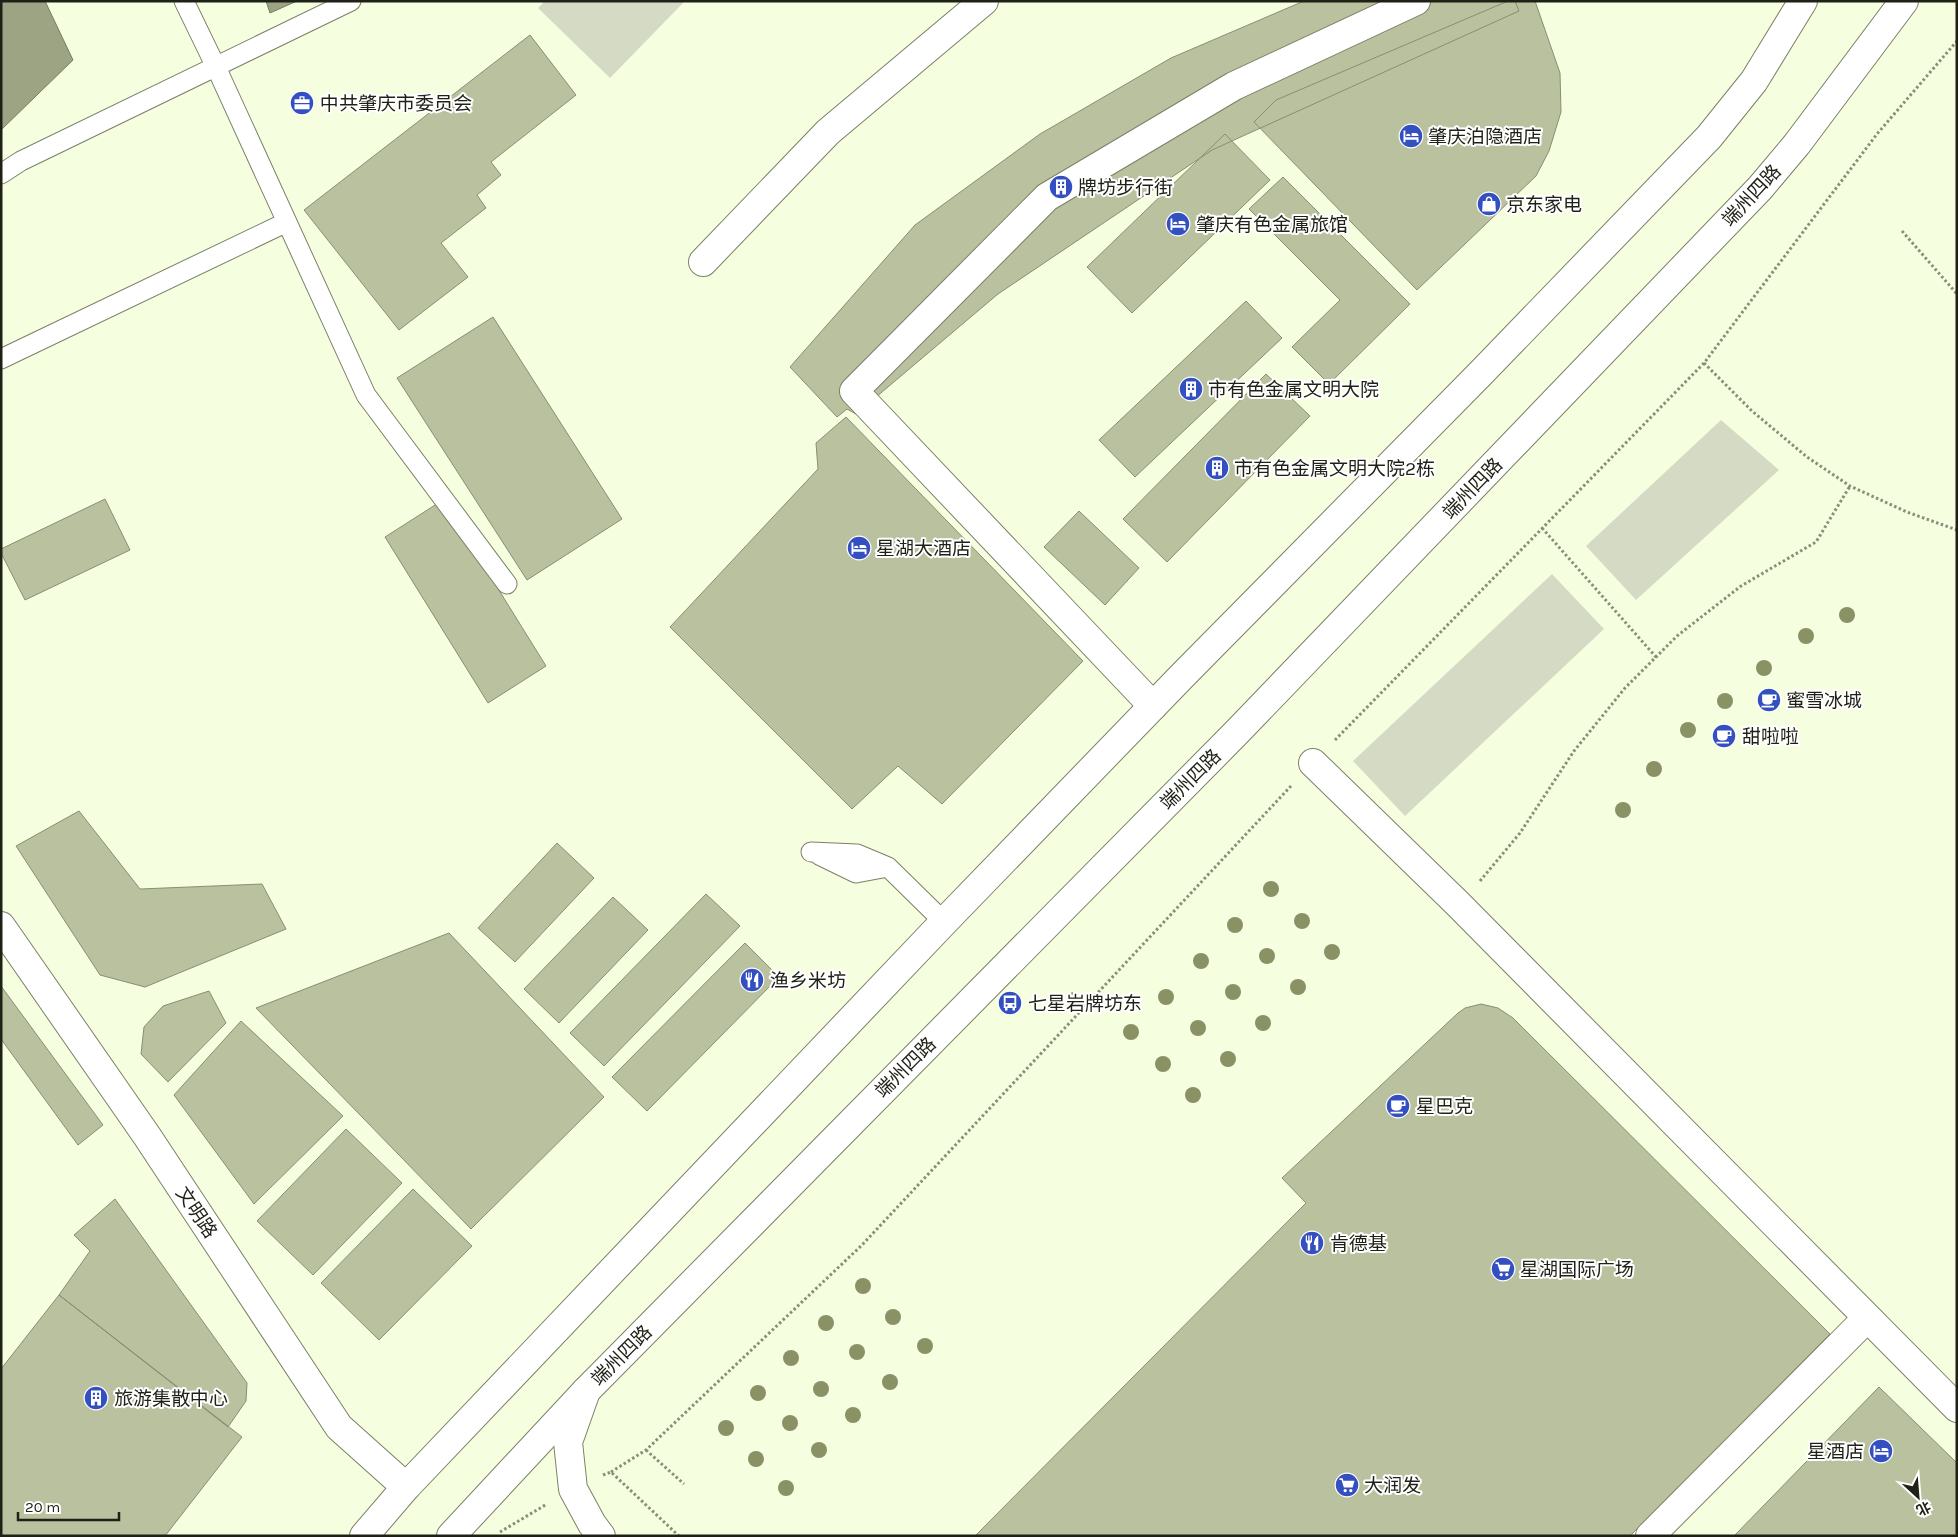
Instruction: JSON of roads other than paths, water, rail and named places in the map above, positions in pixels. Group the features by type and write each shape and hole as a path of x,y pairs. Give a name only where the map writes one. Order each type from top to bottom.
{"main road":[{"path":"703,262 828,132 984,1"},
{"path":"1153,706 854,391 1047,197 1234,86 1416,1"},
{"path":"364,1536 406,1487 944,922 1153,706 1488,366 1709,137 1754,81 1803,1"},
{"name":"端州四路","path":"452,1536 586,1391 1238,731 1760,188 1797,144 1904,1"},
{"path":"1313,763 1457,903 1957,1408"},
{"name":"文明路","path":"1,926 147,1136 340,1426 406,1487"},
{"path":"1650,1536 1867,1318"},
{"path":"586,1391 568,1442 572,1489 592,1524 602,1536"}],"lane":[{"path":"184,1 366,395 507,584"},
{"path":"1,174 21,162 351,1"},
{"path":"1,359 287,222"},
{"path":"888,866 944,922"}],"place":[{"name":"中共肇庆市委员会","path":"302,103"},
{"name":"肇庆泊隐酒店","path":"1411,136"},
{"name":"牌坊步行街","path":"1061,187"},
{"name":"京东家电","path":"1489,204"},
{"name":"肇庆有色金属旅馆","path":"1178,224"},
{"name":"市有色金属文明大院","path":"1191,389"},
{"name":"市有色金属文明大院2栋","path":"1217,468"},
{"name":"星湖大酒店","path":"859,548"},
{"name":"蜜雪冰城","path":"1769,700"},
{"name":"甜啦啦","path":"1724,736"},
{"name":"渔乡米坊","path":"752,980"},
{"name":"七星岩牌坊东","path":"1010,1003"},
{"name":"星巴克","path":"1398,1106"},
{"name":"肯德基","path":"1312,1243"},
{"name":"星湖国际广场","path":"1503,1269"},
{"name":"旅游集散中心","path":"96,1398"},
{"name":"星酒店","path":"1881,1451"},
{"name":"大润发","path":"1347,1485"}]}
